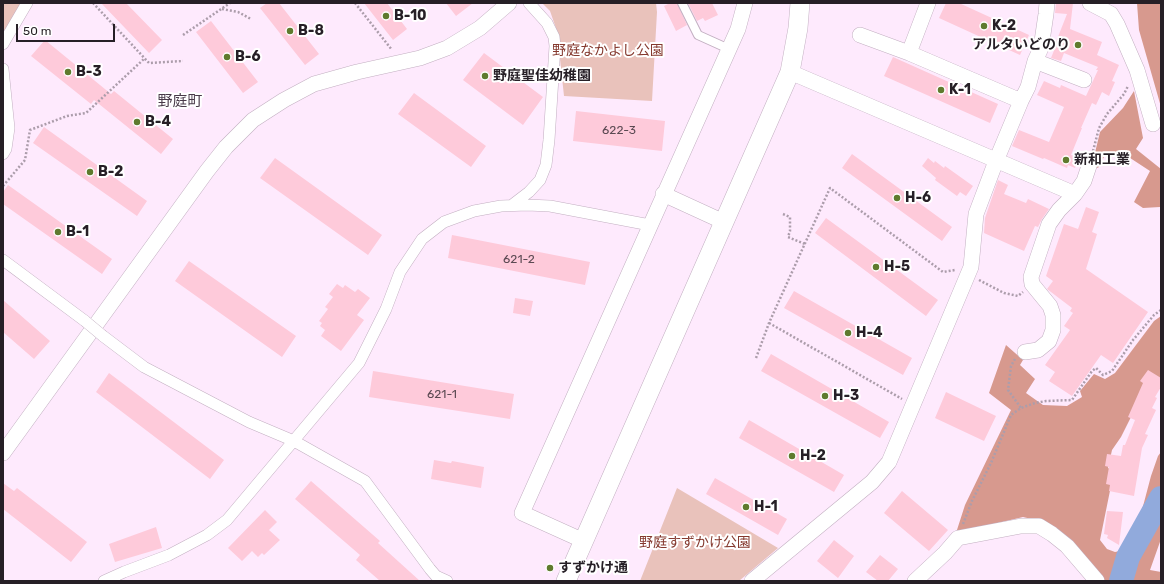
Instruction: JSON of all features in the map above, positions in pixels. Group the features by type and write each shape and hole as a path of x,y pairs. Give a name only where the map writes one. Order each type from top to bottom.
{"street":[{"path":"3,44 27,3"},
{"path":"3,453 207,170 226,147 254,120 284,100 314,84 357,72 420,58 447,48 480,28 509,3"},
{"path":"512,205 529,192 540,180 546,165 549,140 555,46 554,37 547,23 529,3"},
{"path":"584,541 522,513 663,194 738,29 745,3"},
{"path":"566,581 790,72 798,28 800,3"},
{"path":"909,53 928,3"},
{"path":"752,581 872,482 889,462 970,271 976,214 996,161 1028,87 1040,48 1047,3"},
{"path":"1090,3 1111,14 1118,24 1137,70 1153,124"},
{"path":"860,35 909,53 1021,101"},
{"path":"1035,61 1084,80"},
{"path":"3,69 9,128 6,149 3,154"},
{"path":"790,72 1075,194"},
{"path":"1025,352 1038,350 1049,341 1053,330 1053,315 1050,306 1032,284 1031,277 1050,224 1058,210 1075,194 1084,181 1090,163"},
{"path":"663,194 724,222"},
{"path":"104,581 169,555 208,535 227,520 359,363 386,309 400,272 422,239 444,222 474,211 512,205 550,206 650,225"},
{"path":"3,260 144,367 249,422 294,441 365,481 430,569 436,576 447,581"},
{"path":"914,581 945,553 958,538 1021,526 1039,526 1052,534 1067,546 1097,581"}],"lane":[{"path":"682,3 698,35 729,49"}],"path":[{"path":"93,3 149,63 183,61"},
{"path":"183,35 230,3"},
{"path":"355,3 392,50"},
{"path":"222,9 238,12 252,19"},
{"path":"3,186 25,160 30,130 67,116 86,113 145,58"},
{"path":"1090,163 1099,128 1107,114 1124,94 1137,70"},
{"path":"756,358 769,323 830,188 943,272 970,271 1004,293 1018,296 1032,284"},
{"path":"783,214 790,217 790,231 788,237 805,244"},
{"path":"958,538 972,501 991,463 1011,415 1021,408 1046,401 1072,400 1092,371 1096,368 1103,375 1112,371 1141,330 1154,315 1161,310"},
{"path":"769,323 913,405"},
{"path":"1021,408 1008,390 1011,366 1016,357 1025,352"}],"green space":[{"path":"3,3 22,3 3,38"},
{"name":"野庭なかよし公園","path":"542,3 656,3 657,12 652,101 564,96 557,31 550,11"},
{"name":"野庭すずかけ公園","path":"677,488 778,548 739,581 640,581"}],"shaded area":[{"path":"1137,3 1161,3 1161,107 1139,30"},
{"path":"1134,91 1143,138 1136,149 1161,169 1161,209 1160,207 1143,208 1134,202 1150,171 1124,154 1105,155 1098,168 1092,165 1100,132 1123,108"},
{"path":"1161,316 1161,389 1145,389 1121,437 1112,450 1108,468 1114,471 1100,540 1107,549 1115,552 1120,551 1142,510 1151,476 1158,456 1161,452 1161,539 1150,570 1161,572 1161,581 1105,581 1077,548 1040,521 1023,517 956,533 965,505 1011,410 989,393 1006,345 1023,360 1020,365 1035,379 1026,393 1043,405 1067,406 1082,397 1080,391 1094,374 1105,379 1115,373 1154,321"}],"building":[{"path":"101,3 126,3 162,40 149,53"},
{"name":"B-8","path":"267,3 279,3 319,54 305,65 260,8"},
{"name":"B-10","path":"364,3 387,3 407,29 393,40"},
{"path":"446,3 473,3 456,16"},
{"path":"670,3 677,3 687,25 676,31 664,6"},
{"path":"688,3 712,3 718,15 705,21 703,18 697,21"},
{"name":"K-2","path":"946,3 959,3 1029,35 1020,55 939,18"},
{"path":"1056,3 1073,3 1070,29 1102,42 1097,55 1119,65 1112,81 1115,82 1109,96 1102,92 1096,105 1092,103 1081,128 1071,155 1079,158 1075,168 1068,165 1067,168 1012,146 1019,130 1049,142 1064,107 1037,95 1044,81 1060,88 1061,85 1086,96 1098,70 1096,70 1098,67 1064,53 1061,61 1051,58 1067,14 1055,13"},
{"name":"B-6","path":"211,21 258,82 243,93 196,32"},
{"path":"45,40 111,94 114,91 173,139 161,154 94,100 91,104 31,56"},
{"path":"484,53 543,97 523,125 463,80"},
{"name":"K-1","path":"893,57 998,104 990,123 884,76"},
{"path":"414,93 486,146 471,167 398,114"},
{"path":"576,111 665,121 662,151 573,141"},
{"name":"B-2","path":"44,127 147,201 137,216 33,143"},
{"name":"H-6","path":"852,154 952,227 942,241 842,168"},
{"path":"275,158 382,235 368,255 260,178"},
{"path":"928,158 944,168 945,166 973,186 966,196 960,192 957,196 935,180 936,178 922,166"},
{"path":"998,180 1008,185 1004,194 1026,203 1028,199 1049,209 1038,227 1035,226 1024,251 984,233 985,218"},
{"name":"B-1","path":"8,185 112,259 102,274 3,204 3,192"},
{"path":"1086,207 1099,212 1092,232 1097,234 1086,269 1148,312 1113,363 1101,355 1072,396 1049,381 1055,372 1045,365 1070,330 1064,326 1073,313 1070,311 1072,308 1047,289 1053,281 1046,276 1064,224 1078,229"},
{"name":"H-5","path":"826,218 938,300 926,316 815,233"},
{"path":"452,235 590,262 585,285 448,258"},
{"path":"189,261 296,336 282,357 175,281"},
{"path":"337,284 343,288 345,285 355,292 358,289 370,298 357,315 364,320 341,351 321,336 325,330 320,326 322,323 319,321 328,309 325,307 333,297 329,294"},
{"name":"H-4","path":"794,291 912,358 903,375 784,308"},
{"path":"515,298 533,301 530,316 513,313"},
{"path":"3,300 50,341 34,359 3,332"},
{"name":"H-3","path":"771,354 889,422 880,438 761,371"},
{"path":"1148,370 1161,378 1161,387 1155,397 1157,398 1152,408 1156,410 1145,434 1148,435 1142,448 1134,496 1109,491 1110,485 1106,484 1109,467 1105,466 1107,454 1121,456 1123,445 1125,445 1135,420 1128,417 1143,383 1140,381"},
{"path":"373,371 514,394 510,419 369,397"},
{"path":"109,373 224,460 210,479 96,392"},
{"path":"946,392 996,416 984,441 935,418"},
{"name":"H-2","path":"749,420 844,475 834,492 739,438"},
{"path":"434,460 451,463 452,461 484,467 481,488 431,479"},
{"name":"H-1","path":"715,478 787,519 778,535 706,494"},
{"path":"311,481 380,541 378,543 420,581 380,581 356,560 360,555 295,499"},
{"path":"3,483 14,491 17,488 87,542 71,562 3,509"},
{"path":"902,491 948,530 929,551 884,513"},
{"path":"265,510 277,522 269,530 280,540 264,555 262,553 258,557 252,551 242,561 228,548"},
{"path":"1107,511 1123,512 1119,545 1107,538 1108,535 1104,534"},
{"path":"156,527 162,548 115,562 109,544"},
{"path":"834,540 854,556 838,578 817,561"},
{"path":"880,555 898,569 888,581 878,581 866,572"}],"waterway":[{"path":"1121,581 1128,557 1161,498"}],"place":[{"name":"B-10","path":"386,16"},
{"name":"K-2","path":"984,26"},
{"name":"B-8","path":"290,31"},
{"name":"アルタいどのり","path":"1078,45"},
{"name":"B-6","path":"227,57"},
{"name":"B-3","path":"68,72"},
{"name":"野庭聖佳幼稚園","path":"485,76"},
{"name":"K-1","path":"941,90"},
{"name":"B-4","path":"137,122"},
{"name":"新和工業","path":"1066,160"},
{"name":"B-2","path":"90,172"},
{"name":"H-6","path":"897,198"},
{"name":"B-1","path":"58,232"},
{"name":"H-5","path":"876,267"},
{"name":"H-4","path":"848,333"},
{"name":"H-3","path":"825,396"},
{"name":"H-2","path":"792,456"},
{"name":"H-1","path":"746,507"},
{"name":"すずかけ通","path":"550,568"}],"district":[{"name":"野庭町","path":"180,102"}]}
